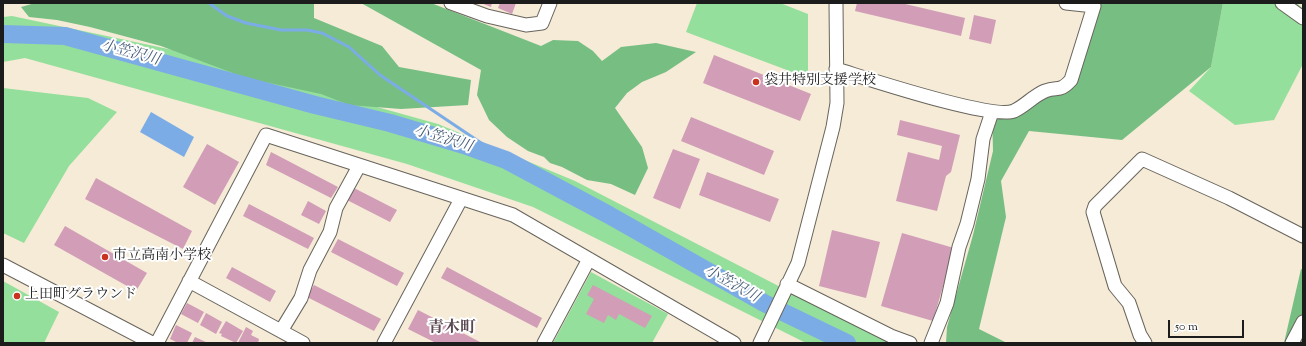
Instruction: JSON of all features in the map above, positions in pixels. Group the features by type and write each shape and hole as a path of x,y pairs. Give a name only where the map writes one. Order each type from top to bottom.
{"street":[{"path":"451,3 486,16 526,25 542,23 550,3"},
{"path":"760,343 798,263 833,127 837,103 836,3"},
{"path":"836,69 940,100 992,112 1013,111 1045,91 1065,87 1071,80 1094,6 1066,3"},
{"path":"1282,3 1303,18"},
{"path":"931,343 947,303 959,247 967,224 978,179 983,139 992,112"},
{"path":"157,343 266,135 514,215 734,343"},
{"path":"1145,343 1140,335 1129,303 1115,286 1092,212 1095,206 1142,159 1229,198 1303,236"},
{"path":"281,331 301,298 310,270 330,232 336,208 359,166"},
{"path":"384,343 461,199"},
{"path":"544,343 589,259"},
{"path":"3,265 152,343"},
{"path":"189,281 303,343"},
{"path":"787,284 891,336 910,343"},
{"path":"1292,343 1303,322"}],"green space":[{"path":"35,3 314,3 314,18 382,46 399,67 471,80 468,105 401,109 349,105 321,94 246,78 161,46 90,27 57,20 29,17 21,7"},
{"path":"361,3 431,3 541,46 553,40 578,41 593,51 602,61 621,47 656,43 696,52 666,72 642,82 627,93 615,108 642,147 648,168 635,195 611,184 587,180 562,167 550,163 544,157 528,151 507,137 489,120 477,95 481,70"},
{"path":"697,3 780,3 808,14 808,78 686,32"},
{"path":"1058,3 1223,3 1211,67 1122,140 1029,131 1001,181 1006,217 979,329 1007,343 946,343 947,327 973,235 993,151 992,112 1071,80 1093,6"},
{"path":"1223,3 1297,3 1303,9 1303,64 1274,120 1235,125 1189,91 1211,67"},
{"path":"12,16 173,50 438,124 575,181 891,343 806,343 533,207 407,164 25,58 3,62 3,17"},
{"path":"3,88 88,98 117,112 69,166 24,243 3,233"},
{"path":"1301,269 1303,270 1303,343 1284,343"},
{"path":"591,272 668,314 652,343 553,343"},
{"name":"上田町グラウンド","path":"3,281 59,312 44,343 3,343"}],"water":[{"path":"151,112 194,137 184,157 140,132"}],"building":[{"path":"481,3 492,3 491,7"},
{"path":"500,3 516,3 512,14 498,8"},
{"path":"857,3 901,3 965,18 961,36 855,11"},
{"path":"974,15 996,20 991,44 969,39"},
{"path":"714,55 811,94 800,121 703,83"},
{"path":"691,117 774,151 764,175 681,141"},
{"path":"900,120 960,135 951,172 946,176 937,211 896,201 908,152 939,160 942,146 897,135"},
{"path":"207,144 239,162 215,205 183,187"},
{"path":"673,149 700,159 680,209 653,198"},
{"path":"271,152 338,187 331,198 266,165"},
{"path":"707,172 779,199 770,222 699,195"},
{"path":"96,178 192,231 183,249 85,199"},
{"path":"354,188 397,210 390,222 347,200"},
{"path":"308,201 326,211 319,224 301,215"},
{"path":"249,204 314,238 308,249 243,216"},
{"path":"65,226 147,273 136,291 54,245"},
{"path":"832,230 880,242 866,298 819,286"},
{"path":"902,233 954,248 933,321 881,306"},
{"path":"338,239 404,273 397,286 331,252"},
{"path":"232,267 276,291 270,302 226,278"},
{"path":"447,267 542,318 537,328 441,278"},
{"path":"314,285 381,319 374,331 307,297"},
{"path":"593,285 652,316 645,328 619,314 616,320 608,315 604,323 586,314 594,299 587,295"},
{"path":"187,303 204,312 198,323 181,314"},
{"path":"418,310 482,343 436,343 408,329"},
{"path":"206,313 222,322 216,334 200,325"},
{"path":"226,321 243,331 236,343 221,336 222,334 219,333"},
{"path":"176,325 192,333 187,343 178,343 170,339"},
{"path":"246,327 253,331 251,335 259,339 258,343 238,343"},
{"path":"195,337 208,343 192,343"}],"waterway":[{"path":"209,3 227,16 246,23 281,30 307,30 322,33 349,47 380,75 505,159"},
{"name":"小笠沢川","path":"3,34 65,36 315,105 390,123 464,145 506,160 609,215 764,303 847,343"}],"place":[{"name":"袋井特別支援学校","path":"756,82"},
{"name":"市立高南小学校","path":"105,257"},
{"name":"上田町グラウンド","path":"17,296"}],"district":[{"name":"青木町","path":"452,329"}]}
